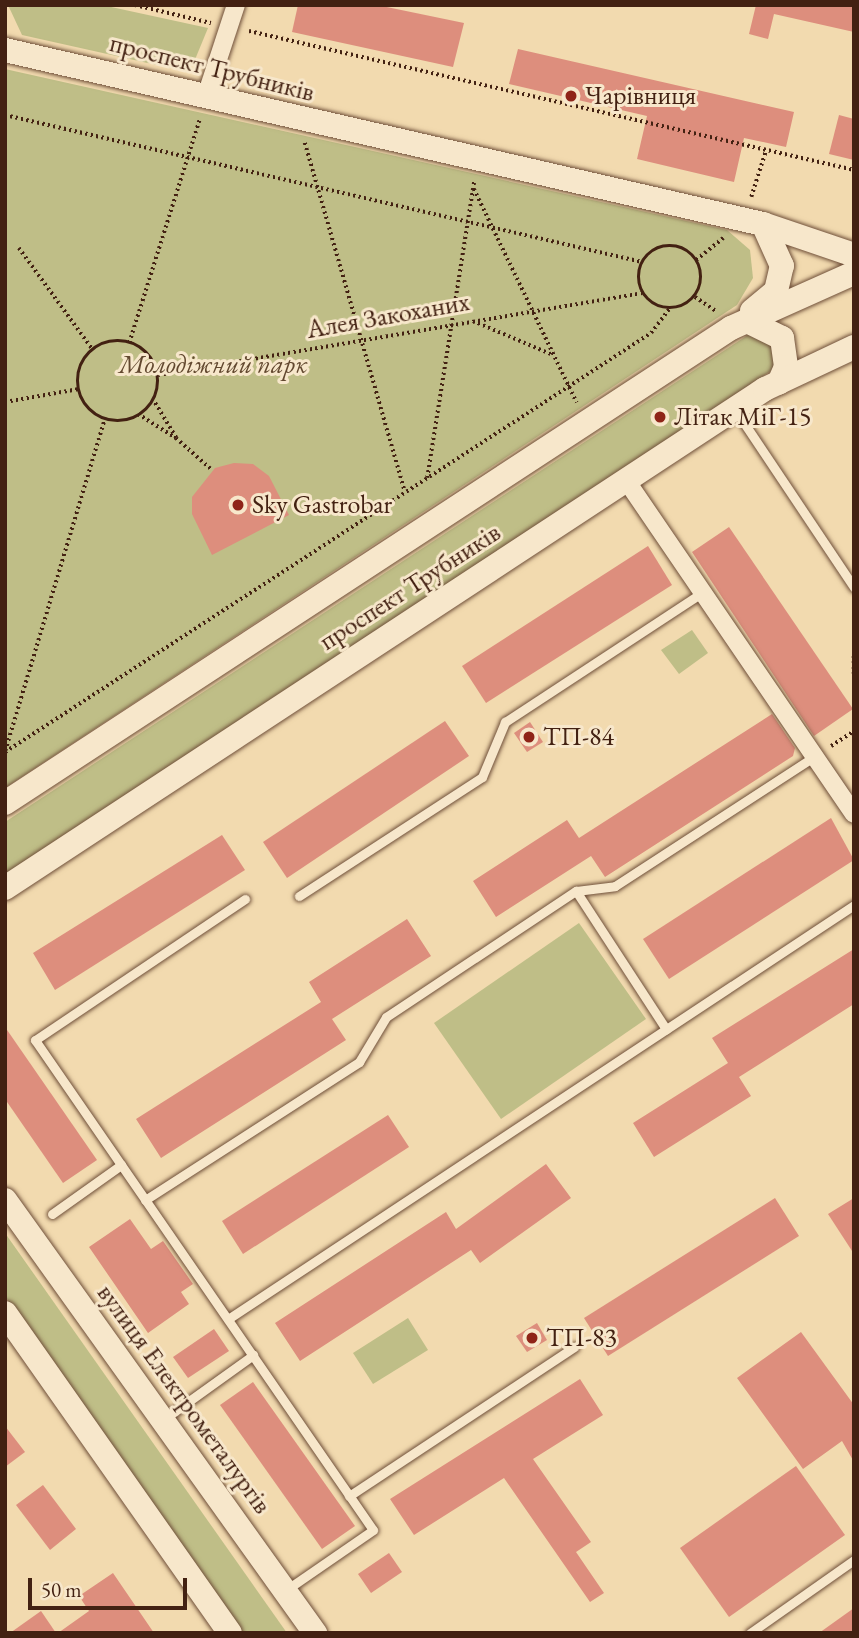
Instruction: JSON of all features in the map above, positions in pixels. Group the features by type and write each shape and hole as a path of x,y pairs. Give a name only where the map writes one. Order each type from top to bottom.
{"main road":[{"name":"проспект Трубників","path":"5,50 300,120 763,224 854,255"},
{"path":"733,322 776,291 779,252 763,224"},
{"name":"проспект Трубників","path":"5,803 587,423 733,322 854,273"},
{"path":"733,322 782,338 786,367 779,383"},
{"name":"проспект Трубників","path":"5,888 735,409 779,383 854,347"},
{"name":"вулиця Електрометалургів","path":"5,1200 315,1633"},
{"path":"5,1312 221,1630"}],"street":[{"path":"206,96 236,5"},
{"path":"626,480 854,814"}],"lane":[{"path":"735,409 854,587"},
{"path":"299,896 482,777 505,722 703,592"},
{"path":"145,1200 359,1062 386,1017 576,891 615,886 815,756"},
{"path":"576,891 666,1029"},
{"path":"245,899 35,1040 373,1530 284,1590"},
{"path":"228,1319 854,905"},
{"path":"52,1214 121,1164"},
{"path":"349,1496 574,1347"},
{"path":"163,1420 253,1355"},
{"path":"750,1633 854,1560"}],"path":[{"path":"135,5 212,23"},
{"path":"249,31 854,170"},
{"path":"129,343 190,159 206,96"},
{"path":"5,115 642,262 669,245 696,260 702,278 695,297 668,309 652,334 5,752"},
{"path":"300,120 313,187 405,492"},
{"path":"751,197 766,150"},
{"path":"427,478 478,158"},
{"path":"473,187 587,423"},
{"path":"696,260 730,232"},
{"path":"19,248 93,350"},
{"path":"642,262 642,293 668,309"},
{"name":"Алея Закоханих","path":"158,375 642,293"},
{"path":"695,297 733,322"},
{"path":"472,321 555,356"},
{"path":"129,343 145,351 158,375 153,400 138,414 105,418 89,407 79,388 80,370 93,350 129,343"},
{"path":"5,402 79,388"},
{"path":"153,400 176,438"},
{"path":"138,414 176,438 212,470"},
{"path":"5,752 105,418"},
{"path":"854,656 854,674"},
{"path":"815,756 854,730"}],"green space":[{"path":"8,5 102,5 208,28 194,62 170,68 22,35"},
{"name":"Молодіжний парк","path":"5,69 727,230 750,250 753,278 737,305 5,788"},
{"path":"751,333 773,342 775,368 5,880 5,822"},
{"path":"692,630 708,653 679,674 661,650"},
{"path":"579,923 646,1019 501,1119 434,1023"},
{"path":"5,1233 287,1633 243,1633 5,1296"},
{"path":"408,1318 428,1350 373,1384 353,1353"}],"building":[{"path":"298,5 377,5 464,23 453,67 292,32"},
{"path":"756,5 854,5 854,32 774,14 768,39 749,34"},
{"path":"518,49 794,112 786,147 744,138 734,182 637,159 647,116 509,84"},
{"path":"839,115 854,119 854,160 829,154"},
{"name":"Sky Gastrobar","path":"234,463 253,464 269,476 289,515 212,555 192,514 192,497 215,468"},
{"path":"729,527 853,709 814,736 692,552"},
{"path":"648,546 672,585 486,703 462,666"},
{"path":"772,714 795,748 793,756 605,877 591,856 496,917 473,881 567,820 579,838"},
{"path":"445,721 469,756 287,878 263,842"},
{"name":"ТП-84","path":"530,722 543,742 527,752 514,733"},
{"path":"831,818 854,860 669,979 643,939"},
{"path":"222,835 245,870 55,990 33,953"},
{"path":"407,919 431,956 332,1019 346,1040 161,1158 136,1119 321,1002 309,982"},
{"path":"854,949 854,1004 739,1077 751,1096 654,1157 633,1123 728,1063 712,1038"},
{"path":"5,1027 97,1160 63,1183 5,1099"},
{"path":"388,1115 409,1147 243,1254 222,1221"},
{"path":"546,1164 571,1198 480,1263 471,1250 300,1361 275,1323 446,1212 456,1229"},
{"path":"775,1198 799,1236 608,1356 584,1318"},
{"path":"854,1198 854,1254 828,1214"},
{"path":"130,1219 151,1249 163,1241 193,1284 181,1292 189,1304 148,1333 89,1247"},
{"name":"ТП-83","path":"537,1323 547,1340 527,1352 516,1336"},
{"path":"214,1329 229,1351 188,1378 173,1357"},
{"path":"801,1332 854,1405 854,1462 842,1441 803,1469 737,1378"},
{"path":"580,1379 603,1415 533,1459 591,1542 576,1552 604,1593 590,1602 504,1478 414,1535 390,1499"},
{"path":"253,1382 355,1526 322,1549 220,1405"},
{"path":"5,1426 25,1452 5,1467"},
{"path":"796,1466 845,1535 729,1617 680,1548"},
{"path":"43,1485 76,1529 50,1550 16,1505"},
{"path":"389,1553 402,1572 371,1593 358,1574"},
{"path":"113,1573 154,1633 58,1633 89,1611 79,1596"},
{"path":"854,1608 854,1633 819,1633"},
{"path":"41,1611 56,1633 10,1633"}],"place":[{"name":"Чарівниця","path":"571,96"},
{"name":"Літак МіГ-15","path":"660,417"},
{"name":"Sky Gastrobar","path":"238,505"},
{"name":"ТП-84","path":"529,737"},
{"name":"ТП-83","path":"532,1338"}]}
